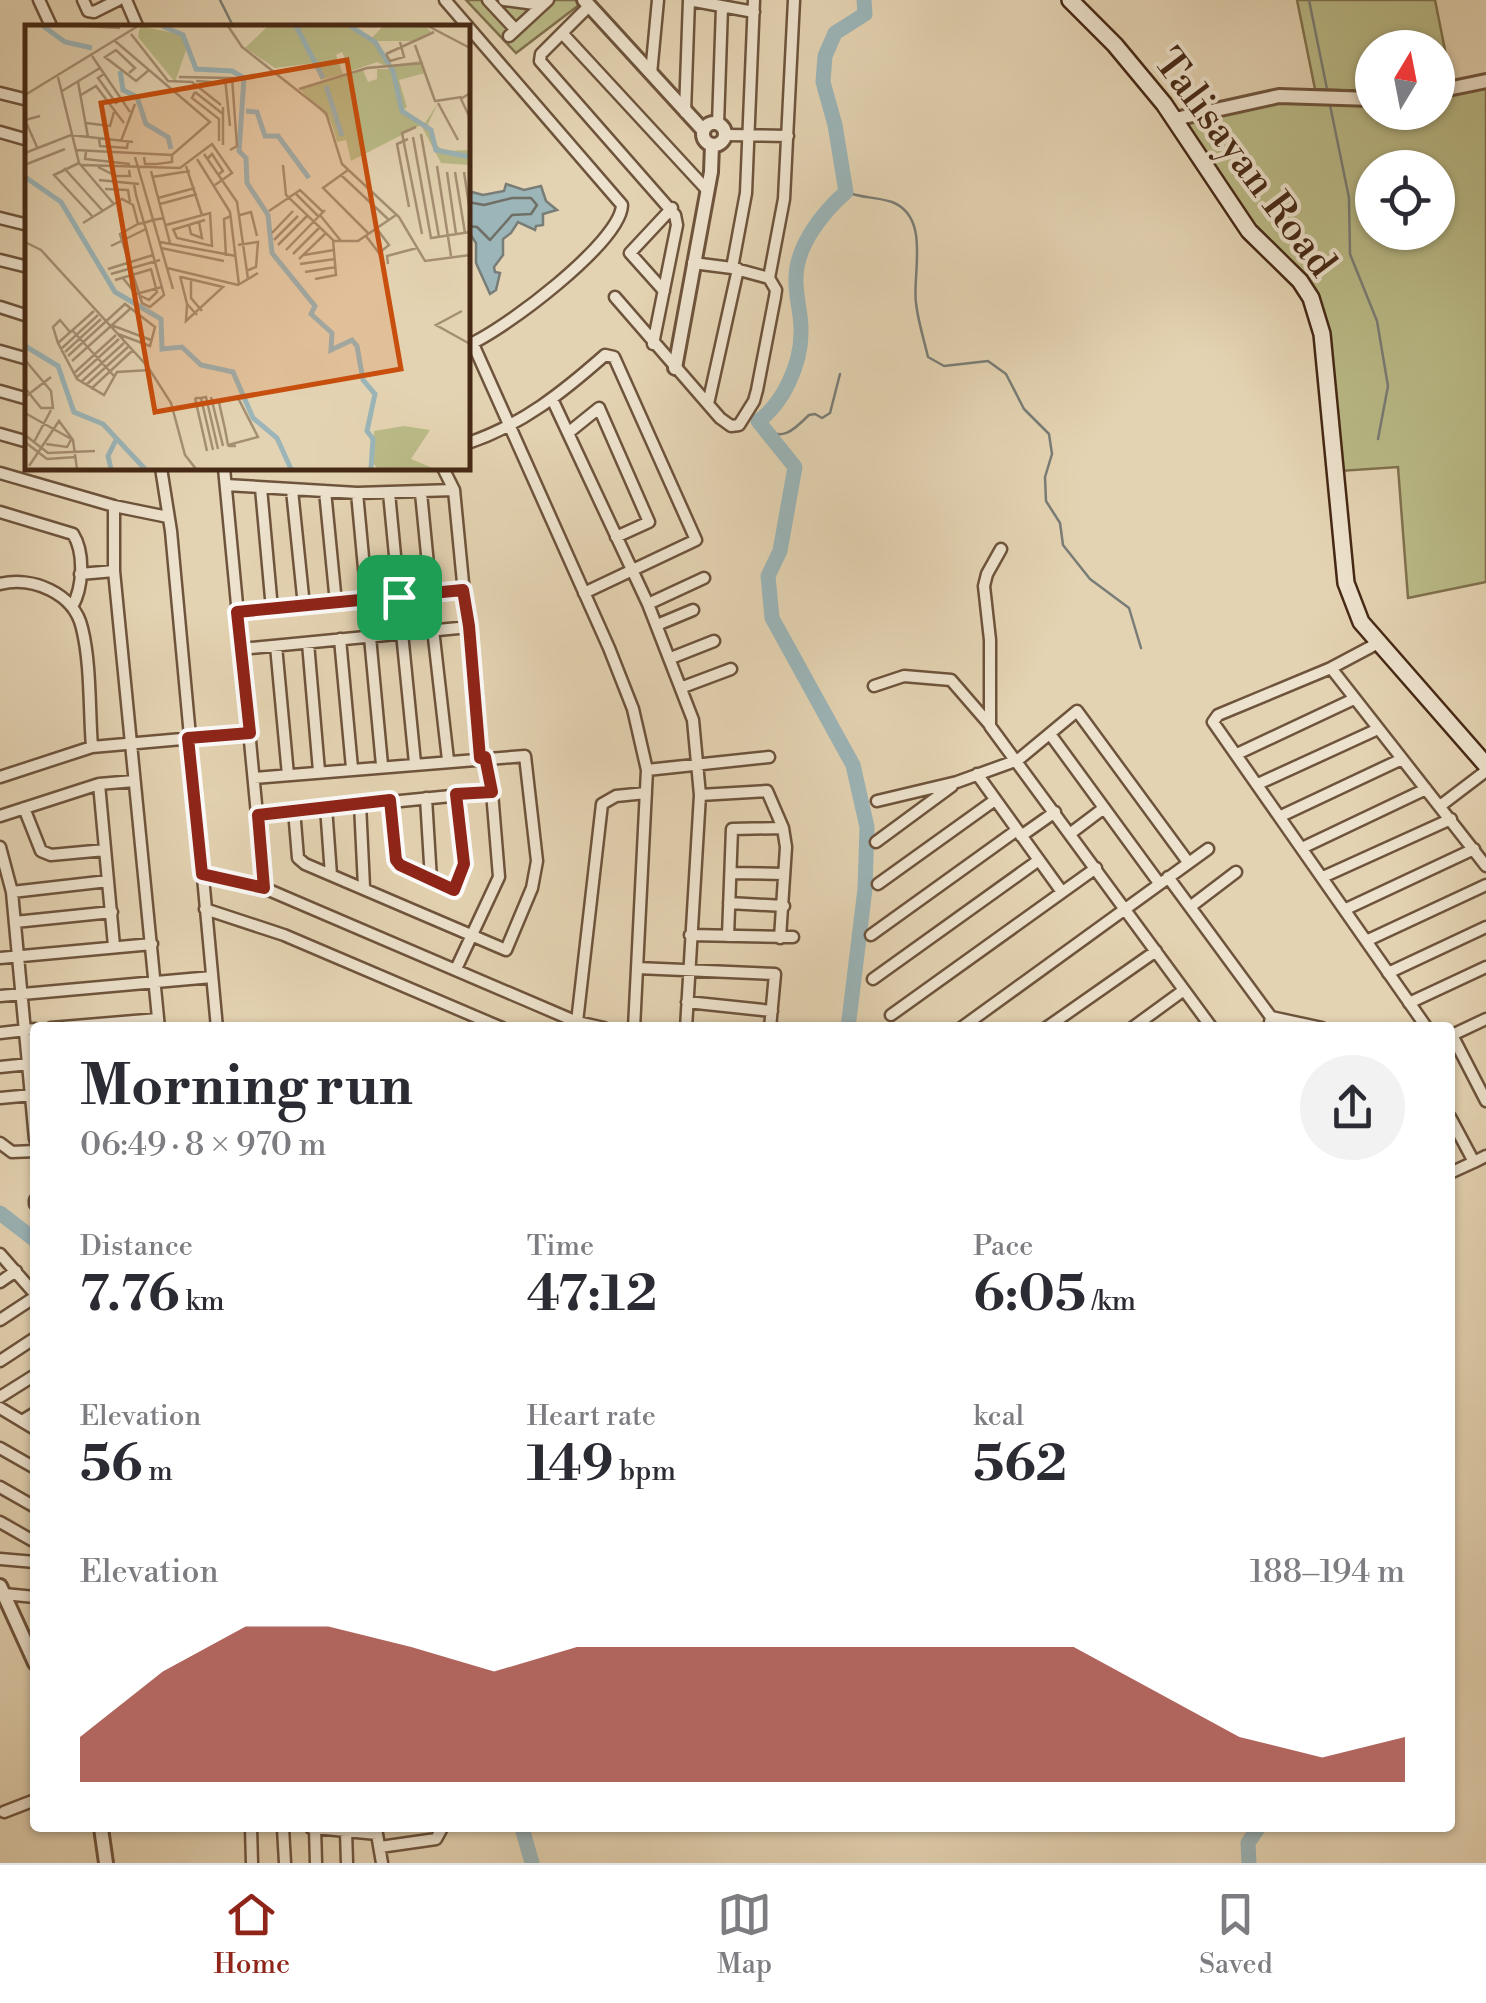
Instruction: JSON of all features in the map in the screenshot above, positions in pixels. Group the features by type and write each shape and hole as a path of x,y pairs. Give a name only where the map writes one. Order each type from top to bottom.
{"main road":[{"name":"Talisayan Road","path":"1070,0 1115,46 1176,120 1238,217 1300,281 1315,306 1322,334 1346,583 1361,622 1380,642"},
{"path":"1380,642 1486,768"}],"street":[{"path":"40,0 51,25"},
{"path":"83,0 88,10 94,12 118,0"},
{"path":"126,0 137,25"},
{"path":"446,0 467,25"},
{"path":"488,0 512,32 545,2"},
{"path":"504,0 545,2"},
{"path":"651,74 658,0"},
{"path":"685,112 689,0 722,8 754,6 746,193 708,404"},
{"path":"614,298 708,404 731,426 739,426 754,401 776,290 769,278 784,199 794,0"},
{"path":"654,344 678,225 672,208 540,62 540,54 586,3 703,130 703,138 712,145 719,144 722,8"},
{"path":"470,28 622,205 615,225 552,289 532,307 470,345 633,709 648,770 634,1022"},
{"path":"562,33 708,191"},
{"path":"1455,87 1486,81"},
{"path":"0,92 25,99"},
{"path":"1176,120 1280,96 1355,98"},
{"path":"703,130 711,123 751,134 788,136"},
{"path":"0,132 25,139"},
{"path":"675,368 708,191 712,145"},
{"path":"664,291 630,254 672,208"},
{"path":"0,218 25,224"},
{"path":"0,260 25,266"},
{"path":"694,262 769,278"},
{"path":"0,308 25,315"},
{"path":"0,351 25,358"},
{"path":"470,442 553,400 605,355 614,357 696,538 692,544 584,594"},
{"path":"0,391 25,398"},
{"path":"553,400 648,604 693,720 700,796 686,1022"},
{"path":"568,433 599,408 649,522 616,537"},
{"path":"0,434 25,441"},
{"path":"161,470 216,1022"},
{"path":"224,470 264,888"},
{"path":"443,470 454,490 482,757 492,792 499,877 456,969"},
{"path":"0,473 114,506 168,517"},
{"path":"226,485 357,493 454,490"},
{"path":"261,488 272,609"},
{"path":"292,490 304,606"},
{"path":"325,490 336,603"},
{"path":"357,493 366,600"},
{"path":"389,493 399,597"},
{"path":"421,493 430,595"},
{"path":"114,506 114,572 158,1022"},
{"path":"0,512 73,534 78,541 80,594 72,607"},
{"path":"990,726 990,640 984,586 986,574 1002,549"},
{"path":"80,574 114,572"},
{"path":"648,604 704,578"},
{"path":"0,584 25,582 48,588 72,607 82,626 92,747"},
{"path":"237,612 463,590"},
{"path":"656,626 693,610"},
{"path":"241,649 469,626"},
{"path":"433,630 448,760"},
{"path":"402,632 415,762"},
{"path":"370,637 382,766"},
{"path":"340,639 352,768"},
{"path":"308,642 319,772"},
{"path":"671,658 714,642"},
{"path":"1380,642 1213,720 1423,1022"},
{"path":"276,646 288,775"},
{"path":"1331,668 1486,866"},
{"path":"683,687 732,669"},
{"path":"874,686 904,676 951,680 1018,760 1208,1022"},
{"path":"1236,754 1354,699"},
{"path":"877,801 957,782 1018,760 1076,712 1188,862"},
{"path":"1258,784 1378,729"},
{"path":"0,778 92,747 250,733"},
{"path":"1050,734 1104,808 1190,906 1270,1022"},
{"path":"254,778 525,756 537,861 532,888 506,950 298,858 294,810"},
{"path":"648,770 769,758"},
{"path":"1281,816 1402,759"},
{"path":"1440,806 1486,768"},
{"path":"977,774 1062,892"},
{"path":"0,816 99,784 134,781"},
{"path":"876,842 957,782"},
{"path":"99,784 114,946"},
{"path":"1302,848 1426,789"},
{"path":"700,796 767,791 783,828 784,906 780,938"},
{"path":"258,815 492,792"},
{"path":"202,874 264,888 577,1022 602,804 616,796 646,793"},
{"path":"390,800 396,860 454,890 464,864 456,794"},
{"path":"426,798 431,880"},
{"path":"878,884 996,800"},
{"path":"360,804 364,887"},
{"path":"326,807 331,874"},
{"path":"24,808 41,851 51,855 106,850"},
{"path":"1070,833 1104,808"},
{"path":"871,935 1055,812"},
{"path":"1323,877 1451,819"},
{"path":"728,936 732,828 783,828"},
{"path":"0,847 12,892 20,994 30,1030 30,1074"},
{"path":"970,1022 1208,849"},
{"path":"1346,909 1474,849"},
{"path":"873,979 1039,860"},
{"path":"891,1014 1096,868"},
{"path":"1190,906 1236,872"},
{"path":"730,873 784,874"},
{"path":"12,892 108,881"},
{"path":"1366,940 1486,885"},
{"path":"729,904 784,906"},
{"path":"205,909 284,935 488,1022"},
{"path":"15,922 112,912"},
{"path":"1388,972 1486,927"},
{"path":"690,936 793,937"},
{"path":"0,958 152,944"},
{"path":"1055,1022 1156,951"},
{"path":"1410,1003 1486,967"},
{"path":"637,968 775,974 771,1022"},
{"path":"0,996 212,977"},
{"path":"1140,1022 1184,990"},
{"path":"687,1002 772,1011"},
{"path":"1455,1033 1486,1019"},
{"path":"0,1034 30,1030"},
{"path":"1455,1043 1486,1101"},
{"path":"0,1068 29,1064"},
{"path":"0,1098 30,1095"},
{"path":"1455,1126 1474,1162"},
{"path":"0,1143 12,1152 30,1151"},
{"path":"1455,1171 1486,1156"},
{"path":"0,1254 30,1289"},
{"path":"0,1282 16,1271"},
{"path":"0,1320 30,1299"},
{"path":"0,1361 30,1341"},
{"path":"0,1397 30,1378"},
{"path":"0,1408 30,1426"},
{"path":"22,1421 30,1416"},
{"path":"0,1448 30,1465"},
{"path":"0,1486 30,1504"},
{"path":"0,1522 30,1539"},
{"path":"0,1559 30,1562"},
{"path":"30,1595 2,1590 6,1610 30,1653"},
{"path":"4,1812 30,1802"},
{"path":"102,1832 106,1863"},
{"path":"251,1832 252,1863"},
{"path":"283,1832 284,1863"},
{"path":"312,1832 316,1863"},
{"path":"347,1863 346,1832 377,1834 382,1863"},
{"path":"380,1847 436,1839 440,1832"}],"green space":[{"path":"466,0 578,0 579,5 516,53"},
{"path":"1297,0 1435,0 1441,30 1355,30 1355,90 1315,89"},
{"path":"1486,85 1486,582 1408,598 1398,467 1340,471 1321,315 1259,236 1184,122 1291,100 1355,102 1355,130 1455,130 1455,91"}],"water":[{"path":"506,184 524,190 541,186 546,201 557,210 543,214 543,225 535,230 518,222 503,239 503,255 494,267 500,273 496,290 490,294 476,263 476,243 470,234 470,192 483,195 504,191"}],"waterway":[{"path":"220,0 232,25"},
{"path":"849,1022 865,889 867,827 853,765 772,618 768,576 780,551 795,467 758,421 783,394 798,357 801,326 796,278 801,254 820,220 846,192 823,82 825,56 835,33 865,14 864,0"},
{"path":"1309,0 1327,89"},
{"path":"1330,105 1349,198 1350,254 1377,321 1388,386 1378,439"},
{"path":"846,192 892,202 912,220 917,247 916,303 928,357 944,366 988,361 1006,374 1024,409 1049,434 1052,454 1045,477 1046,501 1060,523 1063,545 1090,579 1129,608 1141,648"},
{"path":"763,427 782,434 793,430 809,415 822,418 830,413 840,374"},
{"path":"0,1213 30,1236"},
{"path":"523,1832 532,1863"},
{"path":"1249,1863 1248,1843 1255,1832"}],"route":[{"path":"463,590 480,758 485,757 492,792 456,794 464,864 454,890 396,860 390,800 258,815 264,888 202,874 188,738 250,733 237,612 399,597 463,590"}]}
